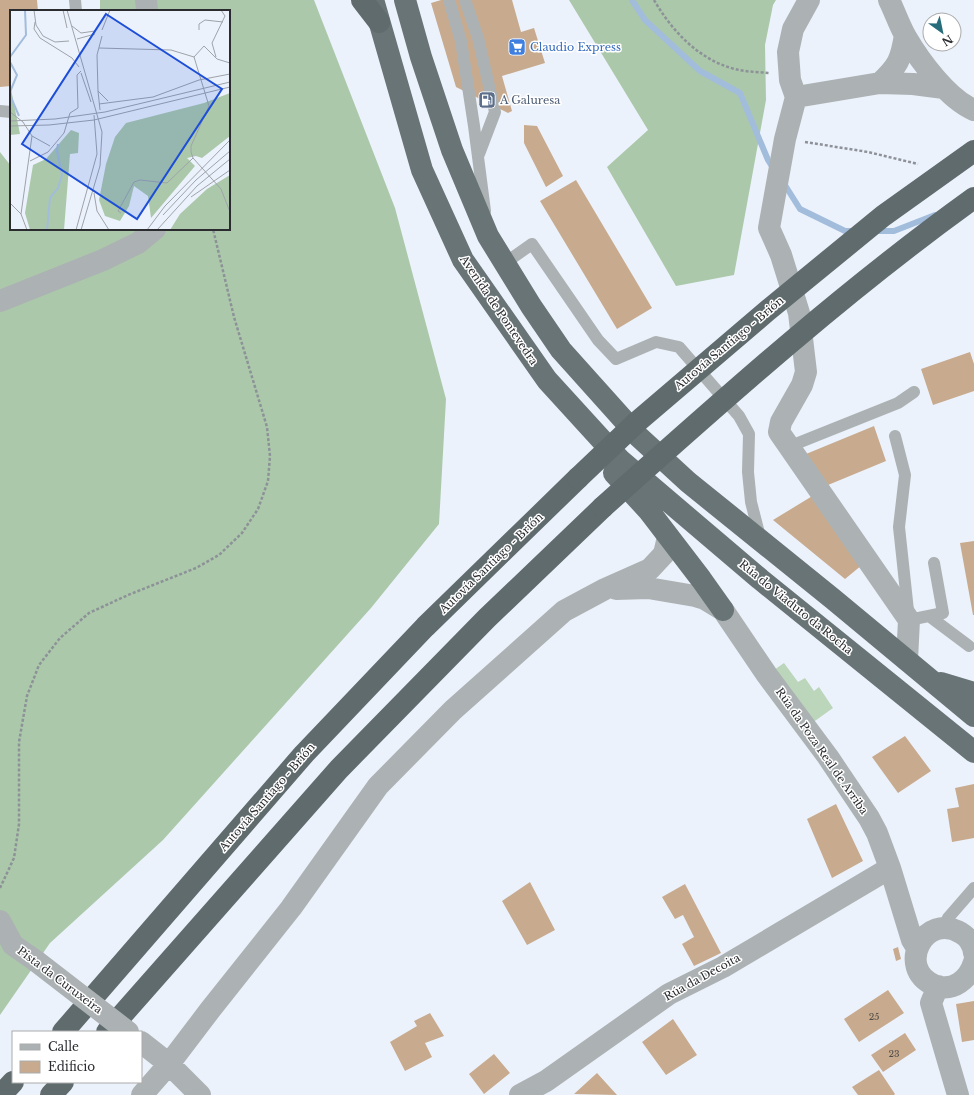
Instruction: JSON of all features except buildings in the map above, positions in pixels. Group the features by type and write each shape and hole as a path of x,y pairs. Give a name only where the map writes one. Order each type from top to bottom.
{"highway":[{"path":"362,0 379,22"},
{"name":"Avenida de Pontevedra","path":"373,0 422,170 463,260 547,380 620,460"},
{"path":"405,0 421,58 452,150 488,236 531,306 561,350 639,437 688,482 974,716"},
{"name":"Autovía Santiago - Brión","path":"64,1031 304,754 425,627 578,478 637,422 767,310 883,216 974,151"},
{"path":"108,1031 339,769 488,618 603,507 798,336 870,278 974,198"},
{"path":"577,414 586,443 649,511 723,610"},
{"name":"Rúa do Viaduto da Rocha","path":"620,460 760,579 974,752"},
{"path":"930,680 974,694"},
{"path":"1,1095 12,1083"},
{"path":"16,1095 26,1083"},
{"path":"51,1095 62,1083"}],"street":[{"path":"146,0 147,10"},
{"path":"809,0 793,29 790,40 788,52 793,89 769,228 781,255 800,313 806,372 802,385 781,422 778,432 919,618 907,660"},
{"path":"889,0 905,35 918,55 953,97 974,110"},
{"path":"880,83 894,70 902,52 905,35"},
{"path":"793,89 880,83 913,84 944,88"},
{"path":"0,301 103,260 138,243 154,230"},
{"path":"142,1095 169,1064 291,908 378,786 453,710 564,611 605,589 650,569 664,554 668,537"},
{"path":"605,589 648,588 689,594 705,599 723,610"},
{"name":"Rúa da Poza Real de Arriba","path":"723,610 767,675 834,765 869,818 877,833 890,868 912,940 917,948"},
{"name":"Rúa da Decoita","path":"520,1095 546,1081 669,994 723,967 890,868"},
{"name":"Pista da Curuxeira","path":"0,921 13,944 127,1031"},
{"path":"943,928 951,928 971,938 973,966 966,978 958,984 948,987 929,983 919,972 915,958 917,948 921,940 927,934 943,928"},
{"path":"938,986 931,1003 958,1095"},
{"path":"142,1043 169,1064 200,1095"}],"lane":[{"path":"75,0 76,10"},
{"path":"449,0 460,41 488,236"},
{"path":"466,0 478,38 495,112 478,158"},
{"path":"0,111 10,112"},
{"path":"505,263 532,244 598,340 616,359 656,342 679,347 738,416 749,434 748,472 751,502 761,541"},
{"path":"788,447 898,403 914,392"},
{"path":"895,436 905,474 899,527 919,618 969,646"},
{"path":"919,618 943,613 934,563"},
{"path":"943,928 948,918 974,888"}],"path":[{"path":"654,0 662,14 687,43 709,59 735,69 772,73 793,89"},
{"path":"785,139 868,152 926,165"},
{"path":"0,888 14,858 19,824 19,742 27,696 39,665 60,638 89,613 128,594 196,568 219,555 242,533 258,509 268,481 270,456 267,427 234,317 213,230"}],"green space":[{"path":"100,0 314,0 395,208 446,399 439,524 371,608 163,840 50,943 0,1015 0,152 10,165 10,230 230,230 230,10 100,10"},
{"path":"569,0 776,0 773,5 765,45 766,100 734,275 676,286 607,167 648,130"},
{"path":"784,663 798,682 805,678 814,691 819,687 833,708 812,723 774,670"}],"waterway":[{"path":"632,0 645,20 700,71 740,93 768,160 773,168"},
{"path":"783,182 800,209 845,231 854,231"},
{"path":"875,231 894,231 935,215"}],"place":[{"name":"Claudio Express","path":"517,47"},
{"name":"A Galuresa","path":"487,100"}]}
